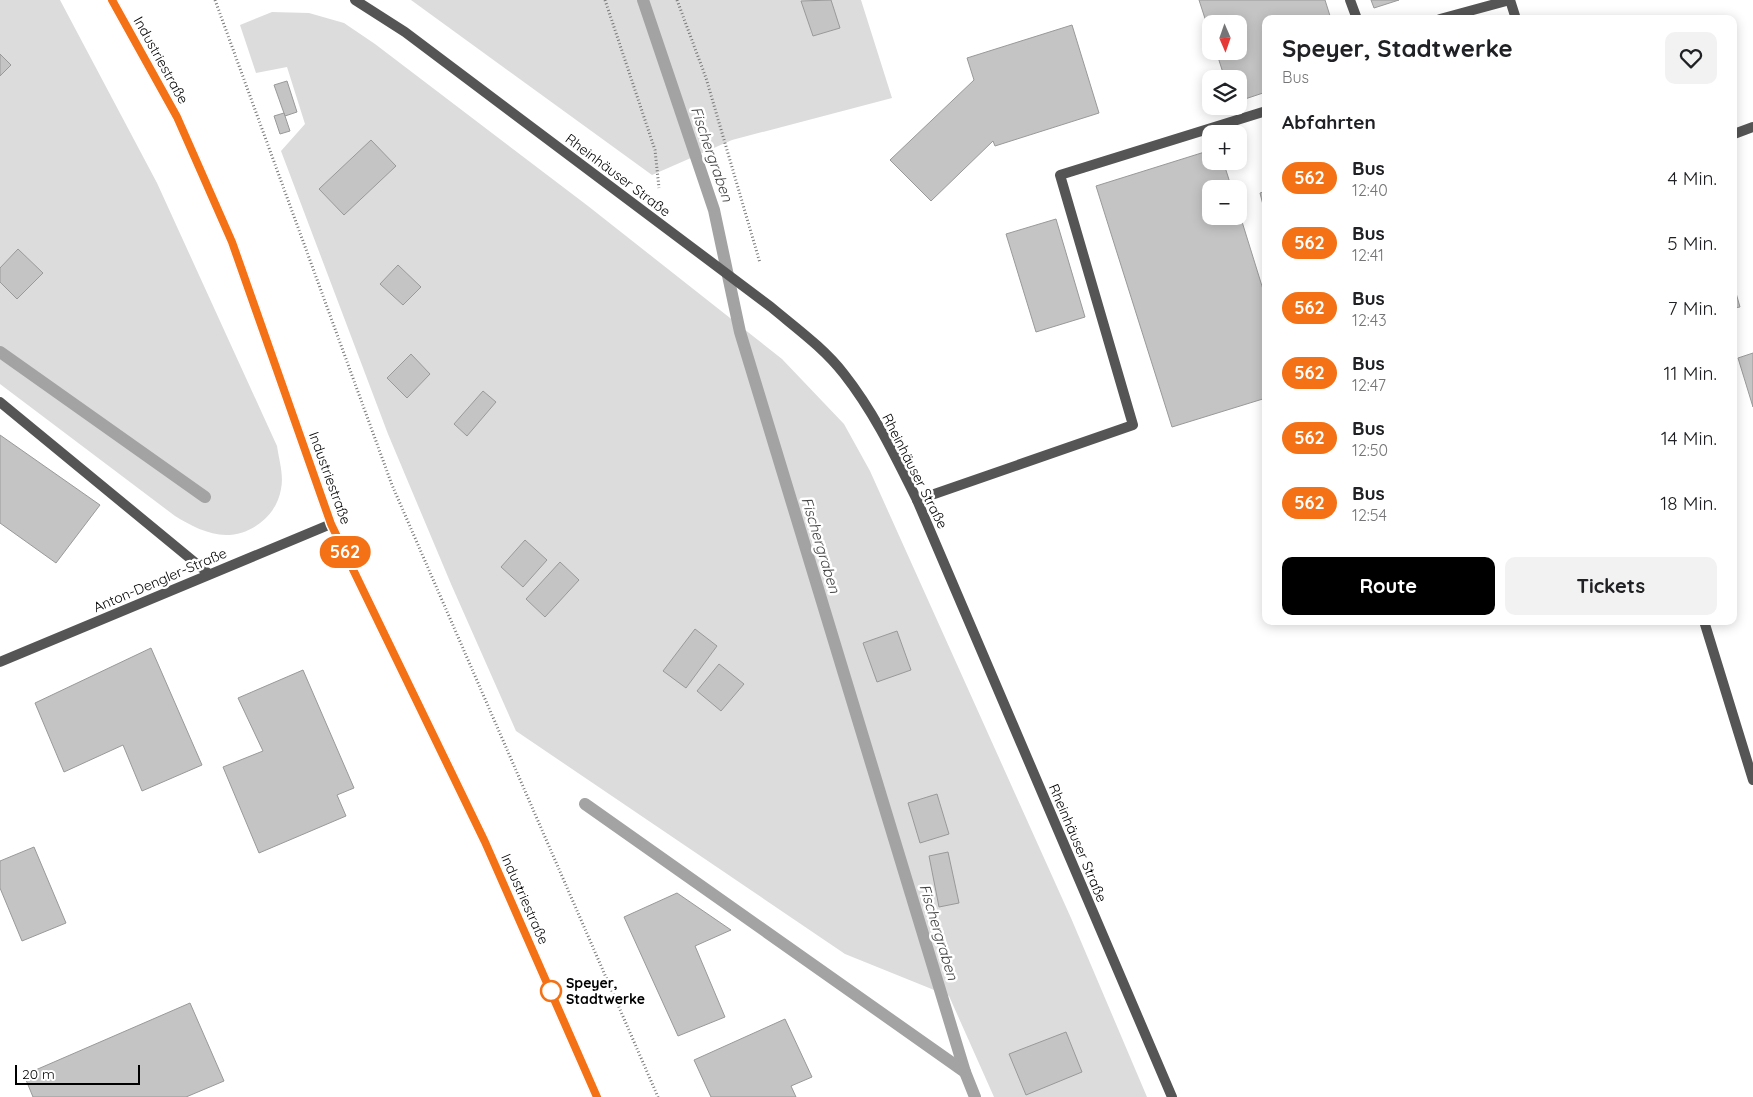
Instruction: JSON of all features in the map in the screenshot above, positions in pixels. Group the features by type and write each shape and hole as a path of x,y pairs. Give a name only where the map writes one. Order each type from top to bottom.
{"street":[{"name":"Industriestraße","path":"112,0 177,117 232,242 331,524 485,842 597,1097"},
{"name":"Rheinhäuser Straße","path":"355,0 405,32 771,307 811,340 844,374 883,432 916,500 1172,1097"},
{"path":"1350,0 1356,15"},
{"path":"1455,15 1510,0 1515,15"},
{"path":"916,500 1133,425 1060,175 1262,112"},
{"path":"1737,133 1753,127"},
{"path":"0,402 209,574"},
{"name":"Anton-Dengler-Straße","path":"0,662 331,524"},
{"path":"1705,625 1753,780"}],"path":[{"path":"215,0 392,484 658,1097"},
{"path":"605,0 655,150 664,226"},
{"path":"676,0 706,78 771,307"}],"shaded area":[{"path":"0,0 60,0 157,183 277,446 282,478 279,498 269,515 254,527 236,534 219,535 193,526 175,516 0,384"},
{"path":"411,0 861,0 892,98 732,140 652,175"},
{"path":"272,12 309,13 344,23 375,44 588,206 782,359 844,424 870,471 1071,918 1147,1097 994,1097 949,996 845,954 516,731 451,584 388,434 281,151 305,124 287,67 256,73 240,25"}],"building":[{"path":"831,0 840,28 813,36 801,1"},
{"path":"1199,0 1325,0 1330,15 1262,15 1262,93 1247,98 1247,70 1222,70 1219,60 1248,60 1248,15 1204,15"},
{"path":"1371,0 1399,0 1374,8"},
{"path":"1072,25 1099,113 995,146 993,141 931,201 890,160 974,80 967,58"},
{"path":"0,54 11,65 0,76"},
{"path":"287,81 297,112 285,116 274,85"},
{"path":"284,113 290,131 280,134 274,116"},
{"path":"371,140 396,166 344,215 319,189"},
{"path":"1202,153 1202,170 1226,170 1229,180 1202,180 1202,225 1243,225 1262,286 1262,399 1172,427 1096,186"},
{"path":"1056,219 1085,317 1036,332 1006,234"},
{"path":"18,249 43,273 17,299 0,282 0,268"},
{"path":"398,265 421,287 403,305 380,284"},
{"path":"1737,296 1740,307 1737,308"},
{"path":"1753,353 1753,407 1738,358"},
{"path":"411,354 430,374 407,398 387,378"},
{"path":"483,391 496,402 467,436 454,424"},
{"path":"0,435 100,505 56,563 0,523"},
{"path":"525,540 547,560 523,587 501,567"},
{"path":"560,562 579,580 545,617 526,599"},
{"path":"695,629 717,646 686,688 663,671"},
{"path":"897,631 911,670 877,682 863,643"},
{"path":"151,648 202,765 142,791 123,745 64,772 35,703"},
{"path":"719,664 744,684 721,711 697,691"},
{"path":"303,670 354,788 337,795 346,816 259,853 223,767 263,751 238,698"},
{"path":"937,794 949,834 920,843 908,803"},
{"path":"34,847 66,923 22,941 0,888 0,861"},
{"path":"948,852 959,903 939,907 929,856"},
{"path":"677,893 731,930 695,946 725,1017 678,1036 624,917"},
{"path":"190,1003 224,1081 186,1097 33,1097 24,1075"},
{"path":"785,1019 812,1077 791,1086 796,1097 711,1097 694,1060"},
{"path":"1066,1032 1082,1072 1026,1095 1009,1054"}],"waterway":[{"name":"Fischergraben","path":"643,0 714,210 740,332 965,1072 975,1097"},
{"path":"0,352 205,497"},
{"path":"585,804 965,1072"}],"bus line":[{"name":"562","path":"112,0 177,117 232,242 331,524 485,842 597,1097"}],"place":[{"name":"Speyer, Stadtwerke","path":"551,991"}]}
